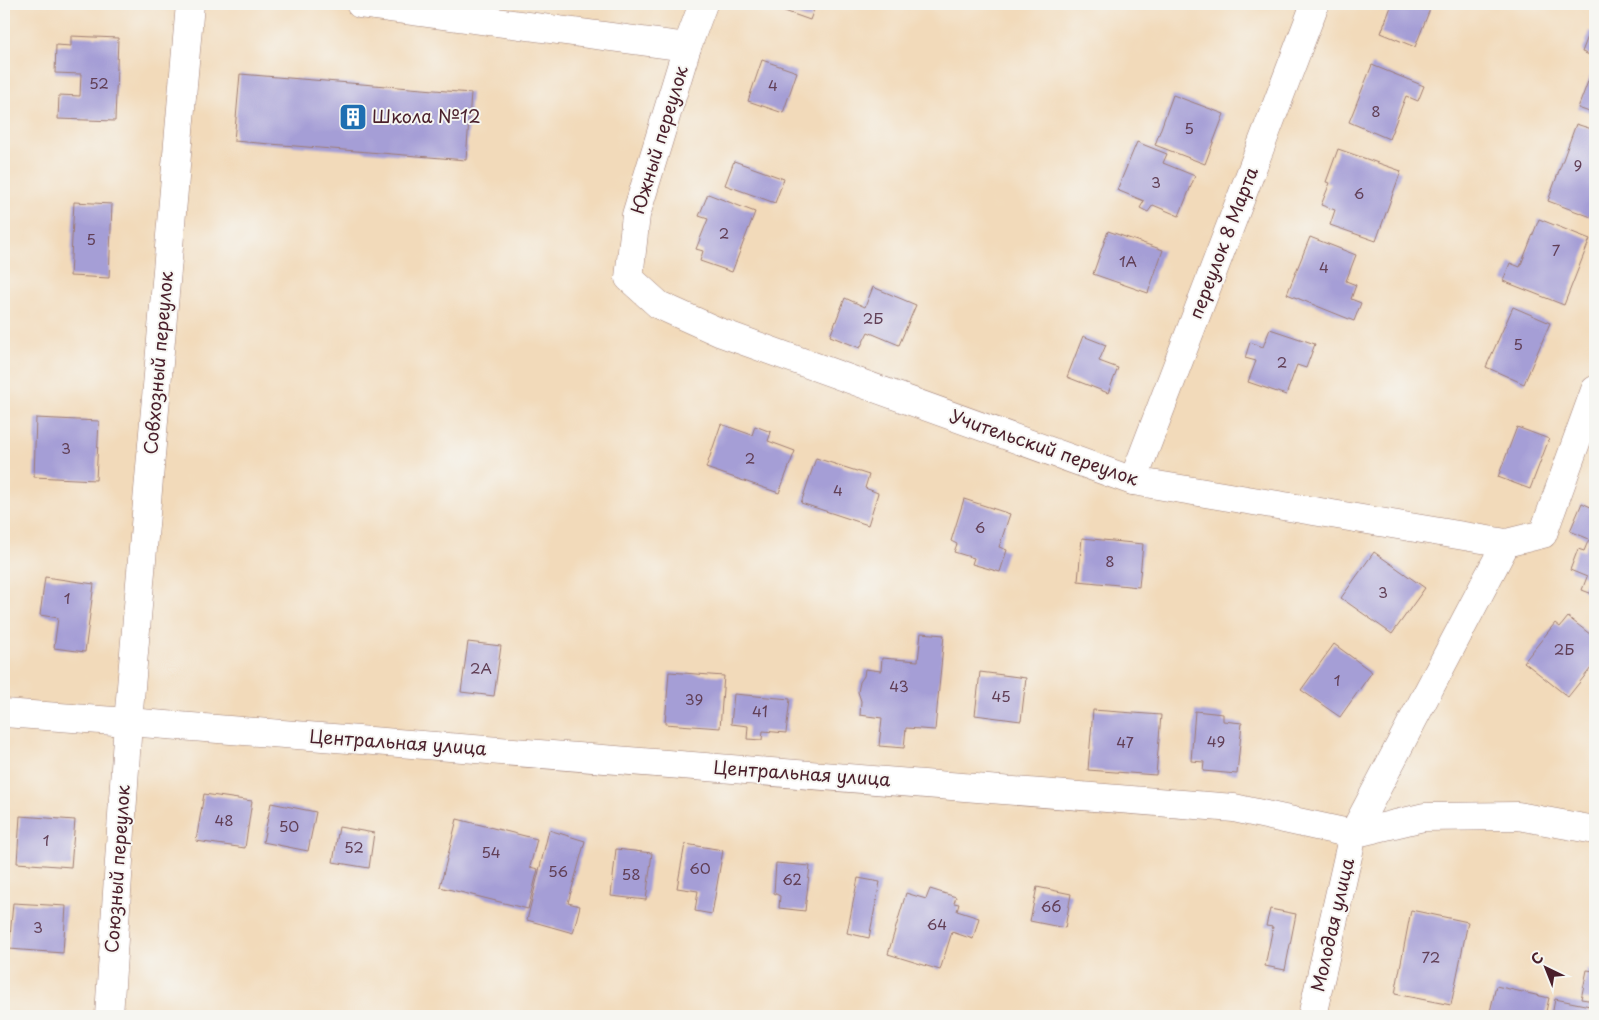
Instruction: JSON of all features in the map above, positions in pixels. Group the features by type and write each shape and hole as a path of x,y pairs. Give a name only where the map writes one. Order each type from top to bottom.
{"street":[{"name":"Совхозный переулок","path":"128,722 190,4"},
{"path":"360,4 687,47"},
{"name":"Южный переулок","path":"629,278 636,214 687,47 704,4"},
{"name":"переулок 8 Марта","path":"1133,481 1315,4"},
{"name":"Учительский переулок","path":"629,278 659,305 719,332 1133,481 1506,543 1543,534 1595,390"},
{"name":"Молодая улица","path":"1312,1016 1354,834 1506,543"},
{"name":"Центральная улица","path":"4,713 1234,808 1354,834 1424,817 1518,816 1595,830"},
{"name":"Союзный переулок","path":"109,1016 128,722"}],"building":[{"path":"777,4 816,4 810,20 776,8"},
{"path":"1392,4 1432,4 1415,47 1381,33"},
{"path":"1590,31 1595,33 1595,57 1582,52"},
{"path":"71,36 118,38 115,121 58,119 59,95 80,96 81,74 55,73 56,45 71,46"},
{"path":"762,60 797,72 783,113 748,101"},
{"path":"1595,63 1595,114 1578,108"},
{"path":"1372,65 1424,86 1418,101 1406,96 1389,139 1349,122"},
{"name":"Школа №12","path":"240,74 471,93 466,160 234,141"},
{"path":"1173,95 1224,114 1205,164 1155,145"},
{"path":"1576,124 1595,130 1594,218 1548,201"},
{"path":"1137,142 1167,154 1163,163 1195,176 1179,216 1153,205 1148,212 1140,208 1144,201 1117,190"},
{"path":"1338,149 1401,171 1376,241 1330,225 1335,210 1321,205 1330,183 1326,182"},
{"path":"734,161 784,179 775,203 725,185"},
{"path":"708,194 755,212 732,272 700,261 703,251 696,249 708,219 699,216"},
{"path":"74,202 112,204 109,278 70,276"},
{"path":"1539,219 1590,239 1564,305 1503,281 1510,263 1520,267"},
{"path":"1108,231 1163,250 1148,293 1093,274"},
{"path":"1310,237 1356,255 1346,281 1356,285 1351,299 1361,303 1354,321 1287,294"},
{"path":"873,287 916,305 899,345 868,332 860,348 830,336 845,298 865,307"},
{"path":"1513,307 1550,323 1524,384 1486,367"},
{"path":"1270,329 1315,344 1306,368 1297,365 1286,395 1248,382 1256,361 1245,358 1250,342 1263,347"},
{"path":"1083,336 1106,345 1099,361 1118,368 1108,393 1067,377"},
{"path":"36,418 99,421 96,480 34,477"},
{"path":"721,424 752,435 755,426 771,432 768,441 795,451 779,493 706,468"},
{"path":"1517,427 1549,439 1530,489 1498,477"},
{"path":"816,458 869,475 865,488 878,493 868,525 801,503"},
{"path":"964,499 1010,514 999,547 1007,550 1000,572 972,564 974,558 954,552 957,544 951,541"},
{"path":"1582,503 1595,509 1595,595 1582,590 1587,577 1570,570 1578,549 1584,551 1589,539 1570,531"},
{"path":"1082,538 1143,544 1139,587 1078,581"},
{"path":"1374,552 1425,588 1392,634 1341,598"},
{"path":"45,577 94,584 85,652 54,648 58,618 40,615"},
{"path":"1568,617 1595,638 1595,663 1568,697 1524,662 1555,623 1560,627"},
{"path":"921,633 944,635 935,730 906,728 904,748 879,746 882,718 860,715 861,701 858,692 860,682 864,676 865,669 881,671 882,658 918,661"},
{"path":"468,642 501,646 494,696 461,692"},
{"path":"1334,644 1372,672 1340,717 1301,690"},
{"path":"669,672 724,676 720,728 665,724"},
{"path":"980,672 1026,678 1021,721 975,715"},
{"path":"734,694 790,699 786,733 763,731 762,740 747,739 748,726 731,724"},
{"path":"1093,710 1161,715 1156,775 1088,770"},
{"path":"1195,711 1223,714 1223,721 1242,723 1237,774 1203,771 1204,762 1191,761"},
{"path":"204,794 252,801 245,848 196,841"},
{"path":"271,803 316,812 308,851 263,842"},
{"path":"20,816 75,820 71,867 17,863"},
{"path":"457,819 537,839 530,867 538,869 528,909 440,887"},
{"path":"339,827 374,833 369,868 333,862"},
{"path":"549,830 585,841 568,903 580,906 573,933 527,920"},
{"path":"685,844 723,850 712,914 695,911 698,891 677,888"},
{"path":"616,849 652,853 646,900 611,896"},
{"path":"776,863 810,866 805,911 779,908 780,896 774,893"},
{"path":"858,878 880,882 869,938 847,933"},
{"path":"1037,887 1071,894 1065,928 1030,921"},
{"path":"930,889 956,897 954,903 959,904 957,911 979,918 973,939 952,932 940,970 888,954 906,893 926,899"},
{"path":"13,903 66,906 63,953 9,949"},
{"path":"1270,909 1296,914 1285,970 1265,966 1273,927 1266,926"},
{"path":"1411,910 1468,922 1451,1005 1395,994"},
{"path":"1587,970 1595,971 1595,1001 1581,999"},
{"path":"1496,986 1549,998 1545,1016 1489,1016"},
{"path":"1555,999 1590,1006 1588,1016 1552,1016"}],"place":[{"name":"Школа №12","path":"353,117"}]}
